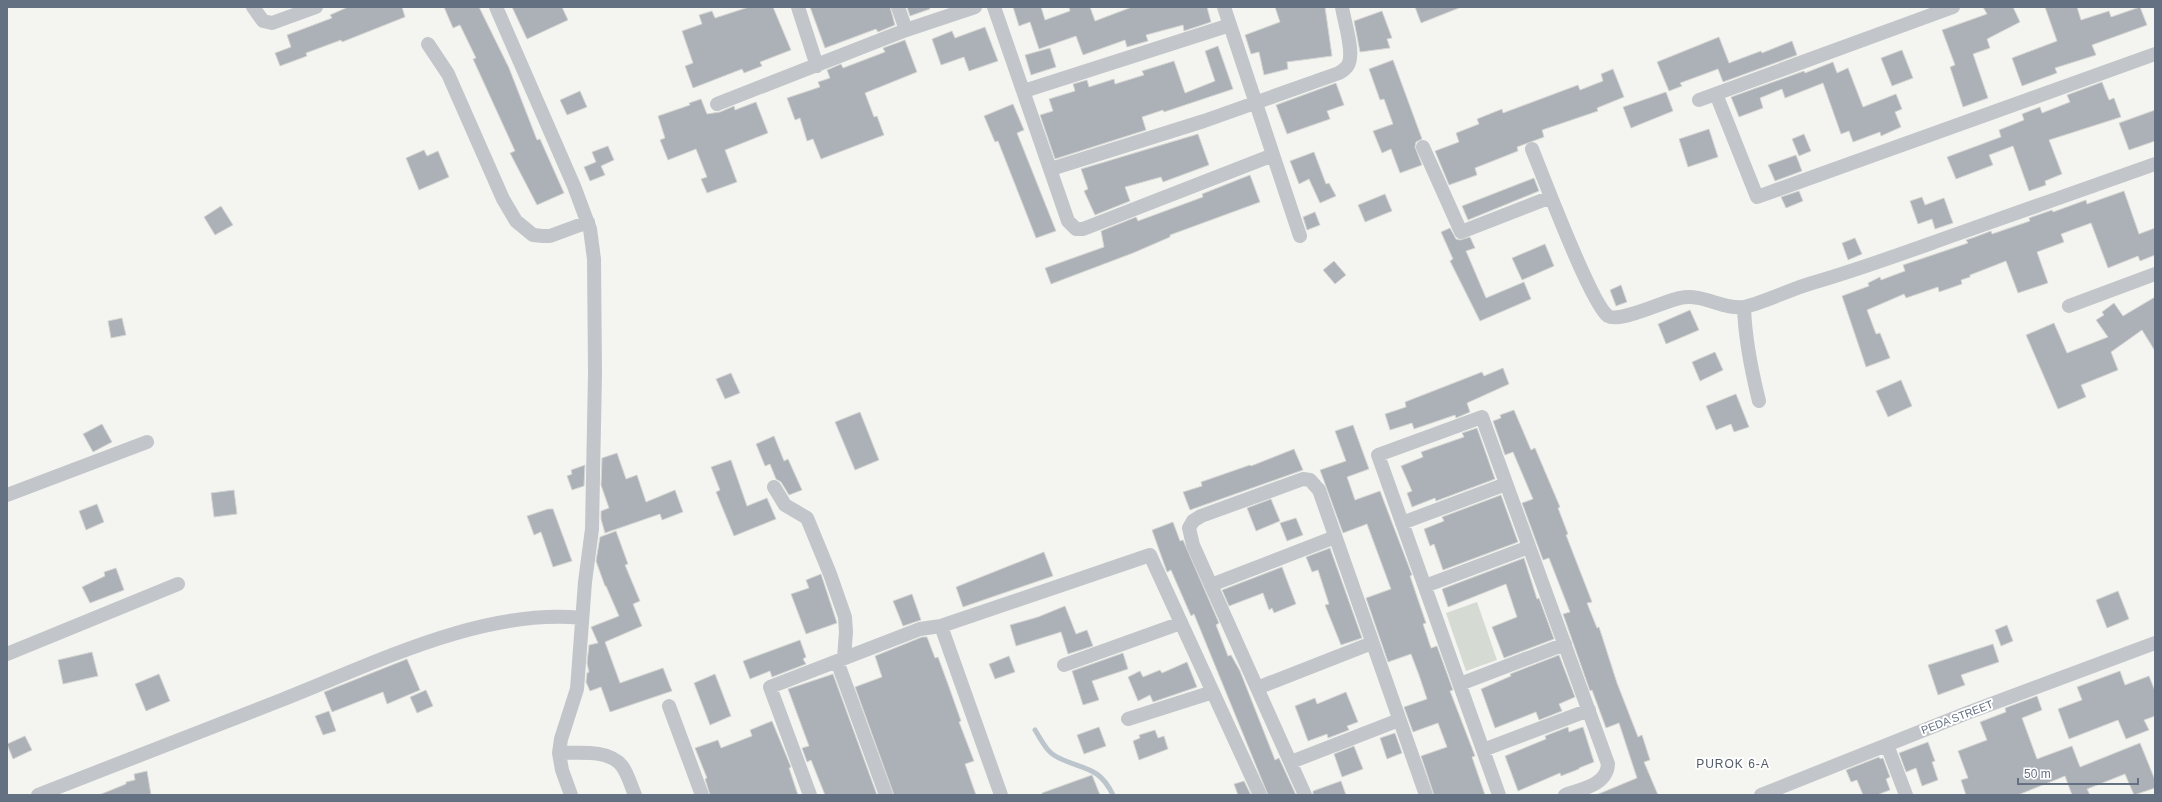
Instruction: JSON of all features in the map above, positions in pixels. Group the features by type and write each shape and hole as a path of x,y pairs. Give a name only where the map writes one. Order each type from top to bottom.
{"street":[{"path":"254,7 263,21 272,23 316,7"},
{"path":"496,7 588,222 594,258 594,496 582,618 577,689 561,739 559,753 562,770 571,795"},
{"path":"798,7 817,66"},
{"path":"898,7 906,30"},
{"path":"717,104 906,30 974,7"},
{"path":"994,7 1068,221 1076,229 1083,229 1273,155"},
{"path":"1224,7 1300,236"},
{"path":"1051,169 1255,103 1339,73 1347,67 1350,60 1342,7"},
{"path":"1699,100 1953,7"},
{"path":"1024,91 1230,25"},
{"path":"428,44 448,74 503,199 516,221 533,235 543,236 550,236 588,222"},
{"path":"1716,94 1757,197 2155,54"},
{"path":"1423,147 1461,232 1550,196"},
{"path":"1532,149 1550,196 1596,298 1605,313 1610,317 1624,317 1660,303 1696,296 1732,306 1744,307 1793,288 1867,266 2155,164"},
{"path":"2069,306 2155,274"},
{"path":"1744,307 1744,332 1749,361 1759,401"},
{"path":"1499,795 1378,455 1482,417 1606,756 1608,772 1604,779 1565,795"},
{"path":"7,495 147,442"},
{"path":"1305,795 1189,537 1189,528 1193,521 1201,516 1303,478 1310,480 1319,490 1426,795"},
{"path":"1402,523 1506,484"},
{"path":"774,487 785,505 807,518 830,574 845,617 846,632 840,659 886,795"},
{"path":"1211,585 1336,537"},
{"path":"1425,586 1530,547"},
{"path":"810,795 770,687 920,629 942,626 1150,555 1260,795"},
{"path":"7,654 178,584"},
{"path":"38,795 439,639 510,620 559,616 582,618"},
{"path":"1064,665 1181,623"},
{"path":"942,626 1001,795"},
{"path":"1257,688 1372,643"},
{"name":"PEDA STREET","path":"1761,795 2092,665 2155,643"},
{"path":"1460,684 1565,644"},
{"path":"1128,719 1213,692"},
{"path":"669,706 702,795"},
{"path":"1483,750 1589,710"},
{"path":"1291,762 1400,720"},
{"path":"1887,745 1906,795"},
{"path":"559,753 597,754 617,761 627,774 635,795"}],"shaded area":[{"path":"1477,602 1497,660 1466,671 1446,613"}],"building":[{"path":"348,7 402,7 405,17 342,42 341,40 306,53 307,56 280,66 275,53 291,47 287,35 332,18 330,15"},
{"path":"444,7 479,7 509,68 537,140 540,139 564,193 537,205 510,153 515,151 473,59 476,58 460,25 453,28"},
{"path":"512,7 562,7 568,20 527,39"},
{"path":"749,7 773,7 791,50 760,62 762,66 744,73 742,69 693,88 685,66 693,63 682,31 702,24 699,15 712,11 715,18"},
{"path":"810,7 890,7 895,25 878,32 876,29 825,48"},
{"path":"907,7 929,7 930,9 910,16"},
{"path":"1013,7 1041,7 1045,20 1070,11 1069,7 1090,7 1095,21 1132,7 1207,7 1211,22 1184,31 1183,25 1146,35 1148,41 1127,47 1125,40 1083,55 1076,36 1039,49 1030,22 1019,26"},
{"path":"1275,7 1325,7 1332,56 1287,62 1288,69 1264,75 1259,52 1251,54 1245,35 1280,22"},
{"path":"1415,7 1459,7 1459,8 1421,23"},
{"path":"1983,7 2013,7 2020,22 1987,39 1990,48 1973,54 1988,98 1963,107 1950,67 1955,65 1942,30 1987,14"},
{"path":"2045,7 2077,7 2081,20 2109,11 2111,17 2140,7 2147,25 2092,45 2096,55 2055,68 2057,73 2022,86 2012,58 2057,41"},
{"path":"1382,11 1392,38 1387,39 1390,48 1360,52 1354,21"},
{"path":"985,27 998,61 969,71 964,57 941,65 932,39 952,31 955,38"},
{"path":"1719,37 1729,63 1761,51 1762,53 1792,41 1797,55 1723,82 1718,69 1680,83 1682,86 1669,91 1657,62"},
{"path":"905,40 917,72 865,93 874,117 877,116 884,135 821,159 813,139 807,141 800,118 795,120 787,98 820,87 818,82 830,78 827,70 841,64 843,68 885,52 883,48"},
{"path":"1218,46 1233,89 1164,112 1163,110 1142,117 1146,130 1055,159 1040,115 1053,111 1049,99 1075,91 1073,84 1087,80 1089,87 1114,79 1115,84 1144,75 1142,71 1174,61 1185,93 1215,81 1205,51"},
{"path":"1050,48 1056,67 1031,75 1025,55"},
{"path":"1902,50 1913,78 1892,86 1881,58"},
{"path":"1393,60 1422,139 1416,142 1415,147 1422,165 1400,173 1391,149 1382,153 1373,131 1393,124 1384,99 1380,100 1369,69"},
{"path":"1833,62 1837,73 1848,68 1863,107 1896,94 1902,109 1895,112 1901,127 1881,136 1880,132 1853,142 1849,131 1841,134 1823,83 1785,98 1782,89 1760,98 1763,108 1739,117 1731,97 1804,71 1805,73"},
{"path":"1613,69 1624,97 1597,108 1598,111 1542,130 1544,137 1517,147 1518,151 1475,168 1477,175 1449,185 1435,151 1459,142 1456,133 1479,124 1477,119 1502,109 1503,113 1578,85 1580,90 1603,81 1601,74"},
{"path":"2102,82 2109,100 2114,98 2121,117 2049,140 2062,174 2045,181 2046,185 2029,191 2013,146 1989,155 1993,165 1956,179 1947,157 2001,137 1999,130 2024,120 2022,114 2040,107 2042,113 2070,102 2067,95"},
{"path":"1336,83 1344,105 1327,111 1330,119 1287,134 1276,105"},
{"path":"580,91 587,107 567,115 560,100"},
{"path":"1666,92 1673,111 1631,128 1623,107"},
{"path":"701,99 707,114 720,112 734,106 735,110 756,102 768,133 725,150 737,182 707,193 701,179 707,177 696,149 668,160 660,140 665,138 658,116 690,105 689,103"},
{"path":"1013,104 1024,130 1017,133 1056,231 1036,238 998,141 995,142 984,116"},
{"path":"2155,110 2155,141 2129,150 2119,123"},
{"path":"1709,129 1718,157 1688,167 1679,139"},
{"path":"1198,134 1209,165 1163,182 1161,177 1125,187 1130,201 1095,215 1084,191 1088,189 1081,169"},
{"path":"1804,134 1811,151 1799,156 1792,139"},
{"path":"608,146 614,160 601,166 605,175 590,181 584,167 596,162 592,152"},
{"path":"424,150 427,156 438,151 449,177 419,190 406,158"},
{"path":"1314,152 1326,184 1329,183 1336,196 1320,203 1309,179 1299,184 1290,161"},
{"path":"1796,155 1802,171 1775,181 1768,165"},
{"path":"1250,175 1260,202 1170,235 1170,237 1133,253 1051,284 1045,268 1104,247 1101,231 1136,217 1138,221 1203,197 1202,194"},
{"path":"1534,178 1539,191 1468,220 1462,206"},
{"path":"1799,191 1803,201 1786,208 1781,197"},
{"path":"2124,191 2139,234 2155,228 2155,255 2140,261 2138,256 2108,268 2091,223 2061,234 2064,242 2037,252 2048,283 2018,293 2006,261 1970,275 1970,277 1961,280 1962,284 1939,292 1938,287 1906,298 1904,294 1867,310 1876,334 1880,333 1890,358 1866,367 1842,296 1869,286 1868,283 1880,277 1881,280 1905,271 1903,265 1968,243 1966,240 1991,231 1992,234 2030,221 2029,218 2052,210 2053,212 2086,200 2087,204"},
{"path":"1385,194 1392,211 1365,222 1358,205"},
{"path":"1922,197 1925,205 1944,198 1953,223 1935,229 1932,219 1918,224 1910,201"},
{"path":"221,206 233,225 215,235 204,217"},
{"path":"1315,212 1320,225 1307,230 1303,217"},
{"path":"1450,228 1456,239 1460,240 1470,237 1475,248 1466,251 1486,298 1524,282 1531,299 1480,321 1450,261 1453,259 1441,232"},
{"path":"1855,238 1862,254 1848,260 1842,243"},
{"path":"1545,244 1554,266 1522,280 1512,258"},
{"path":"1334,261 1346,275 1335,284 1323,270"},
{"path":"1621,285 1627,302 1616,306 1610,290"},
{"path":"2155,297 2155,351 2142,330 2111,352 2118,370 2081,385 2086,397 2058,409 2026,335 2054,323 2067,353 2108,337 2096,320 2104,315 2102,312 2114,303 2123,316"},
{"path":"1690,310 1699,330 1666,344 1658,324"},
{"path":"122,318 126,335 111,338 108,321"},
{"path":"1715,352 1723,370 1700,381 1692,362"},
{"path":"1503,368 1509,384 1467,403 1470,412 1456,418 1455,415 1414,429 1412,423 1390,430 1385,414 1406,407 1405,402 1482,372 1484,376"},
{"path":"731,373 740,393 725,399 716,379"},
{"path":"1901,380 1912,406 1888,417 1876,391"},
{"path":"1736,394 1749,427 1734,432 1731,424 1716,430 1706,406"},
{"path":"1514,410 1531,450 1535,448 1560,507 1558,508 1568,534 1566,535 1592,602 1587,603 1597,628 1599,627 1617,683 1638,737 1642,735 1650,760 1644,762 1658,795 1596,795 1637,778 1619,723 1606,728 1592,690 1590,691 1563,614 1570,612 1549,558 1543,560 1522,503 1533,499 1513,452 1505,455 1493,421 1501,418 1500,415"},
{"path":"860,412 879,460 855,470 835,422"},
{"path":"102,424 112,442 93,452 83,434"},
{"path":"1353,425 1369,469 1347,477 1355,500 1380,491 1412,575 1410,576 1426,623 1423,624 1431,648 1437,646 1453,690 1450,691 1475,756 1472,757 1485,795 1434,795 1421,756 1447,747 1438,723 1413,732 1404,707 1427,699 1419,675 1411,654 1388,662 1366,598 1391,589 1367,524 1343,533 1320,470 1346,461 1335,431"},
{"path":"1477,428 1495,479 1436,501 1435,498 1412,507 1407,493 1412,491 1401,466 1423,457 1421,452 1464,437 1462,433"},
{"path":"774,436 784,461 788,459 802,490 789,495 781,482 776,479 770,464 765,466 756,444"},
{"path":"1294,449 1303,470 1190,510 1183,492 1202,486 1201,482 1250,465 1251,466"},
{"path":"617,453 626,479 637,475 646,502 675,490 683,512 662,520 660,514 605,533 601,519 601,511 609,508 601,485 602,458"},
{"path":"731,460 747,506 767,498 776,519 734,536 716,492 720,490 711,467"},
{"path":"585,465 584,486 572,490 567,476 572,474 571,470"},
{"path":"234,490 237,514 214,517 211,493"},
{"path":"1501,495 1518,542 1443,570 1434,544 1430,546 1424,529 1444,521 1442,517"},
{"path":"1271,499 1280,521 1256,531 1247,508"},
{"path":"97,504 104,522 86,530 79,511"},
{"path":"548,509 553,509 572,561 553,567 541,532 534,535 527,516"},
{"path":"1296,518 1303,535 1287,541 1280,523"},
{"path":"1173,522 1180,541 1183,540 1219,623 1216,625 1228,656 1231,655 1240,671 1275,760 1279,758 1296,795 1268,795 1194,614 1191,616 1171,570 1167,572 1152,530"},
{"path":"616,531 628,564 625,565 640,601 633,604 642,626 605,642 620,683 663,668 672,691 610,712 601,687 590,691 586,682 587,673 589,672 587,663 589,645 598,643 591,627 619,616 605,586 596,561 600,537"},
{"path":"1330,548 1362,638 1341,645 1325,605 1329,604 1318,570 1312,572 1306,557"},
{"path":"1044,552 1053,576 963,607 956,587"},
{"path":"1524,558 1537,599 1539,598 1554,639 1504,658 1492,627 1517,617 1506,584 1448,607 1442,589"},
{"path":"1282,567 1296,604 1274,613 1272,608 1269,610 1263,593 1229,606 1222,590"},
{"path":"116,568 124,590 90,603 82,587 105,576 104,572"},
{"path":"821,574 837,623 806,634 791,594 809,588 806,580"},
{"path":"2118,591 2129,619 2107,628 2096,600"},
{"path":"912,594 921,620 903,626 893,601"},
{"path":"1065,606 1076,634 1087,630 1093,646 1068,654 1061,632 1016,646 1010,625 1038,617"},
{"path":"2007,625 2013,641 2001,646 1995,630"},
{"path":"922,637 927,637 935,658 938,657 961,721 959,722 974,761 965,764 976,795 894,795 855,687 882,677 875,656"},
{"path":"800,640 806,657 803,659 806,664 772,677 770,671 750,679 743,661"},
{"path":"1993,644 1999,662 1961,675 1965,685 1938,695 1928,665"},
{"path":"92,652 98,676 63,684 58,660"},
{"path":"1123,653 1128,669 1092,681 1099,700 1083,705 1072,671"},
{"path":"1559,655 1575,697 1559,704 1562,711 1539,720 1536,712 1495,728 1481,689 1511,676 1510,674"},
{"path":"1009,656 1015,672 995,679 989,664"},
{"path":"407,659 420,690 387,704 383,692 332,712 324,692"},
{"path":"1187,662 1197,687 1153,702 1150,695 1138,701 1128,677 1140,671 1143,677 1160,670 1162,673"},
{"path":"2120,671 2125,685 2149,676 2155,691 2155,716 2144,720 2149,730 2126,739 2118,720 2069,739 2058,709 2082,700 2077,687"},
{"path":"159,674 170,701 146,711 135,684"},
{"path":"715,674 731,716 710,725 694,683"},
{"path":"833,674 877,795 825,795 811,760 807,762 802,748 809,746 788,689"},
{"path":"426,690 433,706 417,713 410,697"},
{"path":"1346,692 1358,722 1347,726 1349,730 1328,738 1327,734 1308,741 1295,706 1315,698 1317,704"},
{"path":"2037,696 2042,710 2022,718 2037,759 2072,746 2080,767 2140,743 2155,780 2155,788 2134,795 2125,774 2087,789 2090,795 2072,795 2065,776 2018,795 1966,795 1961,780 1968,778 1958,751 1987,740 1980,722 2006,712 2005,708"},
{"path":"329,711 336,731 323,735 315,716"},
{"path":"772,721 791,767 789,768 798,795 710,795 705,779 707,778 695,748 718,740 721,748 752,736 750,730"},
{"path":"1099,727 1106,746 1084,754 1077,735"},
{"path":"1568,727 1569,732 1583,727 1594,762 1561,776 1560,773 1518,791 1505,756 1546,739 1545,736"},
{"path":"1155,730 1158,738 1164,736 1168,749 1139,760 1133,741 1140,738 1139,735"},
{"path":"1395,733 1402,753 1387,759 1380,738"},
{"path":"25,736 32,750 13,759 7,744"},
{"path":"1928,742 1935,761 1932,762 1938,780 1922,786 1916,768 1906,772 1899,753"},
{"path":"1354,746 1363,769 1342,777 1334,754"},
{"path":"1879,757 1880,759 1883,758 1890,777 1886,779 1890,790 1877,795 1863,795 1857,780 1851,782 1846,770"},
{"path":"147,771 151,795 99,795 126,784 126,782 135,780 134,774"},
{"path":"1092,775 1100,795 1042,795 1042,793"},
{"path":"1244,781 1251,795 1238,795 1234,784"},
{"path":"1341,781 1346,795 1313,795 1313,791"}],"waterway":[{"path":"1035,730 1051,753 1096,774 1108,786 1113,795"}],"district":[{"name":"PUROK 6-A","path":"1733,764"}]}
